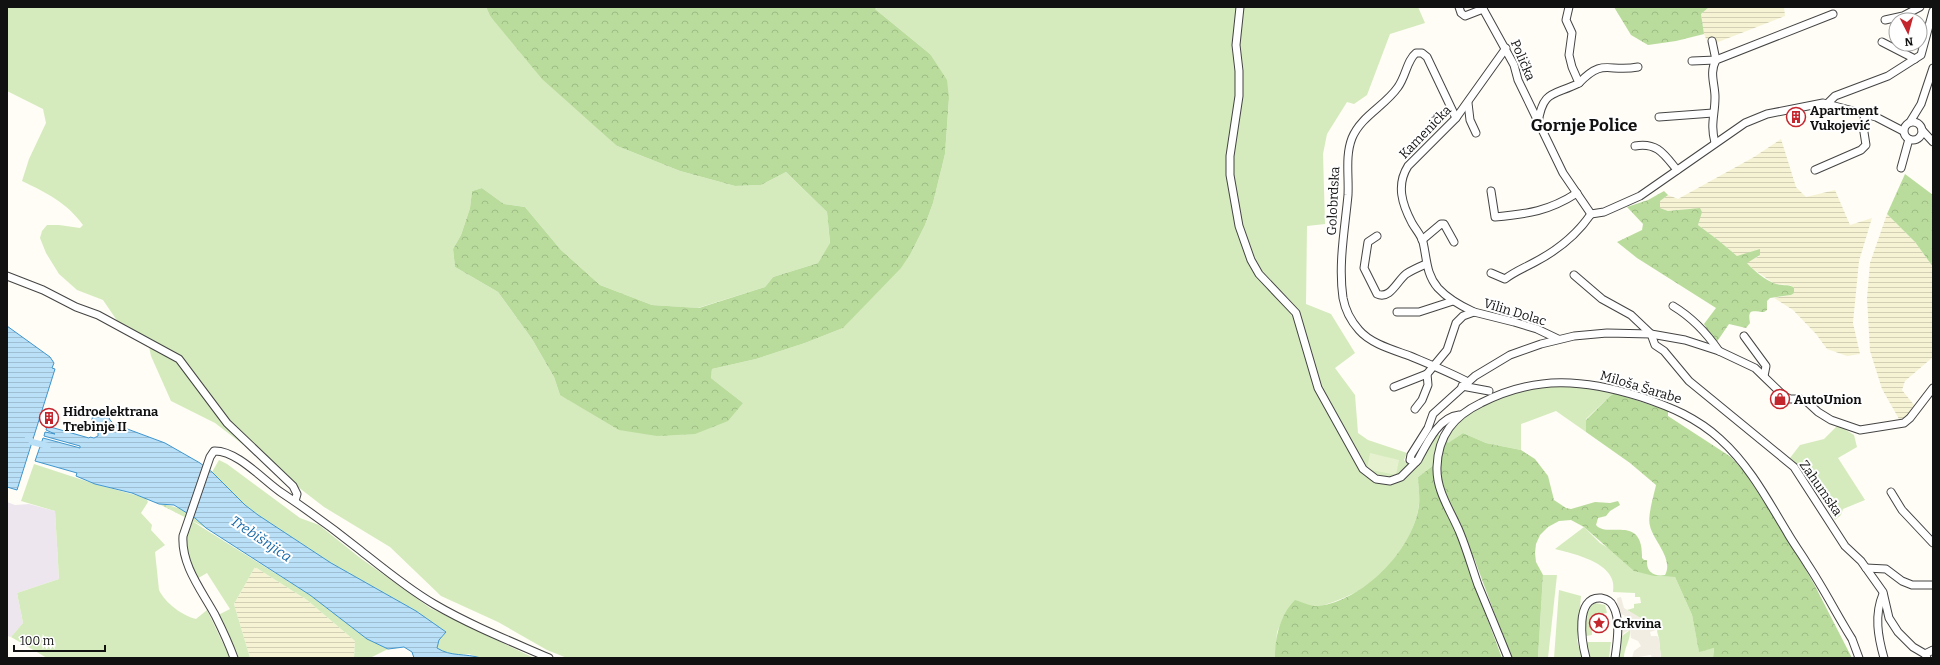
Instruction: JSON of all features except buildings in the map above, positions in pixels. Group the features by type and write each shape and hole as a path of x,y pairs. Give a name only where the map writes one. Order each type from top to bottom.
{"street":[{"path":"1240,7 1236,45 1239,96 1230,156 1230,176 1239,226 1251,260 1259,274 1296,313 1318,388 1363,469 1376,479 1390,481 1401,477 1416,462 1431,437 1443,422 1454,415 1460,415"},
{"name":"Polička","path":"1459,7 1461,14 1465,16 1482,8 1506,48 1514,65 1518,80 1563,173 1591,214"},
{"path":"1569,7 1566,20 1572,33 1569,55 1572,67 1579,83"},
{"path":"1885,20 1903,16 1920,7"},
{"path":"1827,104 1835,96 1888,76 1921,55 1933,11"},
{"path":"1692,61 1716,60 1833,14"},
{"path":"1712,41 1716,60 1712,66 1715,97 1712,128 1715,144"},
{"path":"1882,42 1915,59"},
{"name":"Kamenička","path":"1474,312 1453,301 1437,287 1426,264 1422,240 1412,222 1401,195 1400,186 1402,174 1416,156 1456,118 1506,48"},
{"name":"Golobrdska","path":"1456,118 1427,57 1422,53 1416,53 1410,57 1407,70 1398,87 1358,126 1352,137 1348,152 1348,189 1344,230 1342,287 1346,307 1360,331 1365,335 1383,346 1432,366 1465,384 1489,391"},
{"path":"1538,123 1540,113 1547,98 1556,91 1579,83 1589,73 1601,66 1625,70 1638,67"},
{"path":"1933,68 1921,104 1919,123 1922,130 1933,143"},
{"path":"1468,103 1470,120 1476,133"},
{"path":"1491,273 1505,279 1513,273 1551,254 1566,243 1582,227 1591,214 1604,212 1627,204 1745,123 1767,114 1811,104 1827,104 1849,109 1888,123 1906,126 1919,123"},
{"path":"1901,168 1909,139 1906,126 1921,104"},
{"path":"1659,117 1713,113"},
{"path":"1815,170 1861,150 1866,145 1863,126 1865,114"},
{"path":"1919,138 1922,130"},
{"path":"1909,139 1919,138 1933,143"},
{"path":"1635,146 1649,144 1656,148 1677,170"},
{"path":"1491,191 1495,217 1539,212 1561,204 1577,192"},
{"path":"1422,240 1441,224 1444,224 1454,242"},
{"path":"1377,236 1368,242 1364,265 1376,294 1383,296 1391,292 1406,275 1426,264"},
{"name":"Zahumska","path":"1574,275 1602,298 1631,315 1651,334 1655,345 1664,351 1689,381 1794,467 1846,546 1862,561 1883,592 1889,618 1898,632 1926,656"},
{"path":"7,276 43,290 76,307 98,315 179,358 227,423 293,486 297,494 295,501"},
{"path":"1397,312 1419,312 1453,301"},
{"path":"1673,306 1686,313 1700,325 1719,351"},
{"name":"Vilin Dolac","path":"1415,409 1422,400 1428,386 1427,374 1432,366 1447,350 1456,323 1463,316 1474,312 1537,329 1558,340"},
{"path":"1416,462 1410,460 1411,455 1428,428 1433,414 1465,384 1487,367 1510,355 1558,340 1607,333 1651,334 1685,340 1719,351 1755,368 1784,396 1790,399 1800,399 1806,401 1818,412 1831,420 1849,428 1864,431 1904,423 1933,388"},
{"path":"1744,336 1766,366 1764,376"},
{"path":"1394,387 1427,374"},
{"name":"Miloša Šarabe","path":"1508,658 1460,534 1441,494 1437,477 1439,450 1443,438 1460,415 1494,396 1532,385 1559,382 1584,383 1607,387 1664,405 1692,417 1721,439 1750,472 1808,564 1852,639 1859,658"},
{"path":"234,658 216,616 195,580 182,548 183,536 210,457 214,451 228,453 295,501 432,604 506,640 549,658"},
{"path":"1891,492 1902,510 1933,543"},
{"path":"1866,568 1886,569 1902,581 1912,585 1933,585"},
{"path":"1883,592 1879,606 1877,625 1884,658"},
{"path":"1586,658 1582,640 1584,610 1587,604 1596,598 1607,600 1614,608 1618,636 1615,658"},
{"path":"1926,656 1933,650"}],"shaded area":[{"path":"1709,7 1784,7 1785,16 1713,44 1708,43 1704,34 1701,14"},
{"path":"1781,139 1796,187 1806,197 1835,190 1850,225 1872,218 1859,261 1853,323 1860,354 1847,356 1827,349 1816,334 1793,310 1774,298 1791,295 1794,288 1790,285 1775,284 1753,269 1746,262 1760,256 1737,256 1698,225 1699,219 1695,209 1668,211 1660,208 1660,201 1668,195 1678,199 1754,157"},
{"path":"1887,214 1915,242 1933,267 1933,357 1905,381 1902,390 1914,405 1905,418 1899,419 1882,389 1870,351 1867,298 1870,263"},
{"path":"7,502 15,505 29,504 55,511 59,579 17,593 23,623 11,637 7,636"},
{"path":"255,567 307,600 355,641 354,658 250,658 234,604"},
{"path":"1621,597 1624,608 1659,629 1650,632 1651,636 1657,636 1659,639 1661,658 1652,658 1651,655 1632,658 1634,651 1641,646 1638,641 1631,638 1630,630 1624,633 1621,639 1620,629 1626,626 1627,622 1624,615 1618,614 1617,598"}],"green space":[{"path":"7,7 486,7 490,16 617,146 680,171 735,186 761,185 786,172 827,212 830,244 818,263 773,277 765,287 698,308 652,305 600,285 561,250 525,207 504,204 482,188 472,191 470,208 461,235 453,249 455,267 498,292 532,339 554,377 560,395 743,403 711,378 712,369 756,359 805,343 843,328 911,253 925,225 933,203 945,154 949,98 930,54 875,9 879,7 1239,7 1238,71 1229,176 1250,260 1296,314 1311,370 1369,476 1396,482 1436,433 1441,436 1435,464 1418,477 1419,504 1417,516 1407,541 1392,563 1373,581 1354,593 1334,602 1283,618 1277,632 1275,658 567,658 547,650 498,622 441,596 390,547 324,507 215,423 171,401 151,356 147,337 118,322 103,300 77,290 59,274 46,253 40,238 42,231 47,225 80,228 83,225 63,204 48,194 22,181 29,159 46,123 43,109 7,91"},
{"path":"486,7 878,7 875,9 930,54 947,80 949,98 945,154 933,203 925,225 911,253 901,268 843,328 805,343 756,359 712,369 711,378 743,403 728,421 695,434 657,436 619,430 560,395 554,377 532,339 498,292 455,267 453,249 461,235 470,208 472,191 482,188 504,204 525,207 561,250 600,285 652,305 699,308 765,287 773,277 818,263 830,243 827,212 786,172 761,185 735,186 680,171 617,146 542,79 490,16"},
{"path":"1241,7 1418,7 1425,23 1390,34 1367,95 1354,104 1347,102 1327,134 1323,154 1325,224 1307,226 1306,304 1331,314 1355,353 1335,368 1355,395 1358,433 1368,440 1407,453 1404,460 1409,466 1394,479 1370,475 1319,388 1297,313 1260,273 1240,226 1231,175"},
{"path":"1614,7 1709,7 1701,14 1704,34 1676,41 1648,45 1631,35"},
{"path":"1905,174 1933,195 1933,267 1915,242 1887,214"},
{"path":"1664,191 1668,195 1660,201 1660,208 1668,211 1700,208 1702,212 1698,225 1737,256 1760,249 1760,255 1747,263 1756,272 1768,280 1776,284 1794,288 1794,293 1791,295 1770,298 1767,301 1767,310 1764,312 1750,312 1750,323 1746,328 1729,324 1716,343 1704,324 1716,308 1637,258 1617,242 1642,230 1643,224 1627,207 1648,200"},
{"path":"1557,386 1581,387 1615,393 1586,419 1586,432 1556,411 1521,424 1521,450 1486,443 1463,433 1447,444 1446,438 1457,423 1480,406 1492,400 1518,392"},
{"path":"1615,393 1668,411 1668,416 1731,457 1746,474 1785,534 1814,584 1852,658 1713,658 1714,648 1699,652 1692,615 1675,577 1654,576 1634,571 1584,527 1571,520 1559,521 1548,527 1540,535 1536,544 1536,562 1543,575 1538,658 1511,658 1474,558 1467,565 1502,658 1275,658 1279,627 1286,612 1295,600 1316,606 1336,602 1353,594 1369,583 1384,570 1397,555 1415,522 1419,505 1418,477 1439,461 1446,438 1448,443 1463,433 1486,443 1521,450 1535,459 1548,476 1554,500 1566,508 1571,509 1595,502 1610,503 1618,501 1620,505 1610,511 1606,516 1598,518 1596,525 1601,529 1631,531 1637,536 1641,544 1642,558 1647,560 1649,571 1657,575 1665,575 1667,563 1665,556 1649,522 1656,485 1630,463 1586,432 1586,420 1610,396"},
{"path":"1838,425 1854,435 1857,447 1838,458 1865,500 1843,509 1841,515 1835,520 1806,474 1790,458 1800,445 1824,439"},
{"path":"1370,453 1399,460 1396,475 1367,469"},
{"path":"219,460 227,464 300,518 319,525 359,557 430,608 534,658 481,658 469,654 454,655 444,653 437,648 439,640 446,632 416,611 331,563 258,515 245,505 212,472"},
{"path":"34,464 95,484 146,498 148,502 141,513 152,525 151,530 165,545 155,552 159,590 165,600 180,612 191,617 196,619 207,610 230,658 47,658 11,637 23,623 17,593 59,579 55,511 21,501"},
{"path":"159,504 180,509 206,528"},
{"path":"192,521 310,595 367,639 388,649 370,658 354,658 355,641 307,600 255,567 234,604 250,658 234,658 216,616 230,609 207,573 195,580 183,536 187,526"},
{"path":"1584,527 1600,543 1654,576 1675,577 1692,615 1699,651 1714,648 1713,658 1661,658 1657,631 1658,629 1627,610 1634,608 1634,604 1641,603 1640,597 1635,597 1635,593 1613,592 1613,582 1609,574 1602,567 1583,557 1555,549"},
{"path":"1543,575 1557,575 1548,658 1538,658"},
{"path":"1559,590 1581,596 1577,640 1582,658 1554,658"},
{"path":"1595,603 1605,605 1607,613 1591,616 1592,635 1586,636 1585,622 1588,609"},
{"path":"1630,630 1624,658 1618,658 1622,636"},
{"path":"1588,642 1611,642 1609,658 1590,658 1586,644"}],"water":[{"path":"7,326 50,357 54,363 52,368 55,369 17,490 7,487"},
{"name":"Trebišnjica","path":"100,409 102,417 108,415 114,424 165,443 200,463 212,472 245,505 258,515 331,563 416,611 446,632 439,640 437,648 448,653 481,658 414,658 412,652 404,647 388,649 367,639 310,595 206,528 195,518 174,505 159,504 132,493 95,484 76,476 77,473 35,461 43,438 80,448 80,446 44,436 45,432 55,434 46,430 47,426 89,438 98,436 98,430 90,427 94,411"}],"waterway":[{"path":"28,437 32,442 48,446"}],"place":[{"name":"Apartment Vukojević","path":"1796,117"},
{"name":"AutoUnion","path":"1780,399"},
{"name":"Hidroelektrana Trebinje II","path":"49,418"},
{"name":"Crkvina","path":"1599,623"}],"district":[{"name":"Gornje Police","path":"1584,125"}]}
